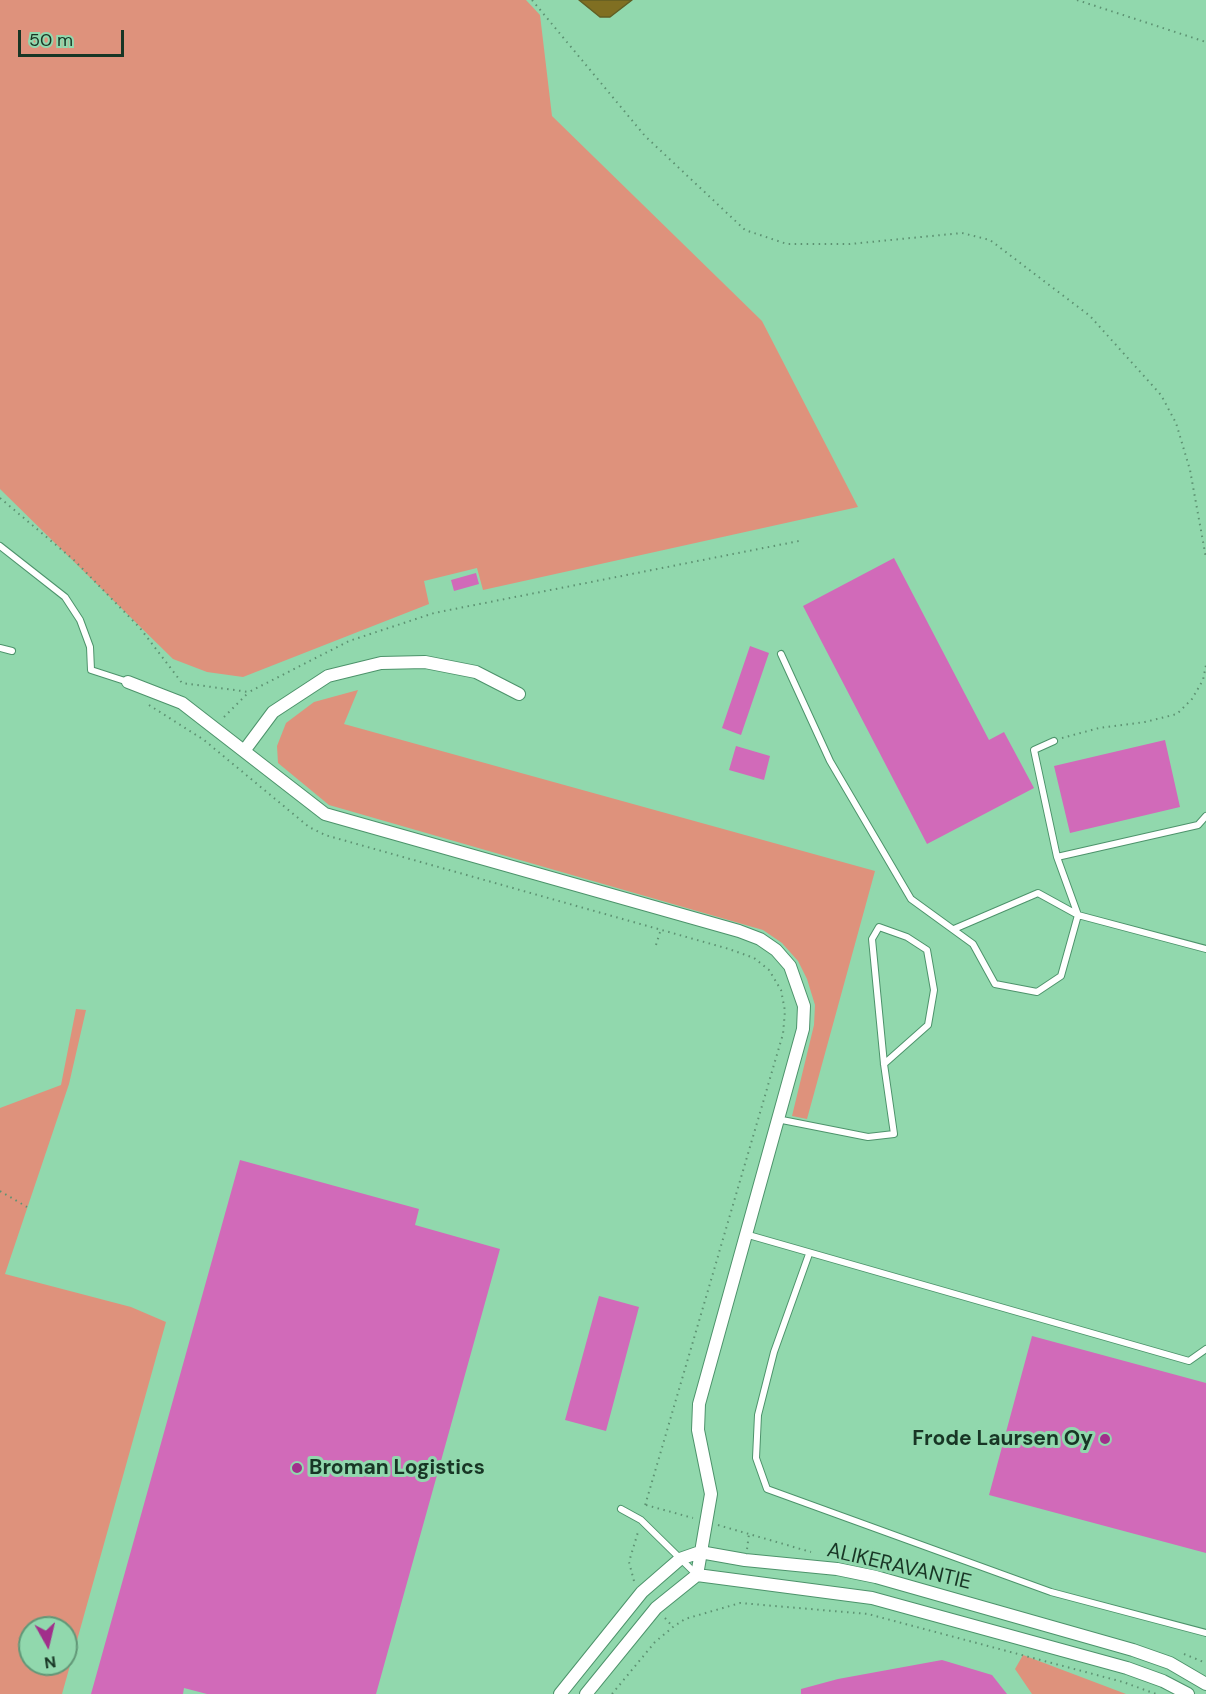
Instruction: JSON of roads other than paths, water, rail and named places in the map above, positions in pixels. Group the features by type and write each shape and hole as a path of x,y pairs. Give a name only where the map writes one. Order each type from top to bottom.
{"street":[{"path":"244,750 273,712 328,676 381,663 425,662 476,672 519,694"},
{"path":"128,681 182,703 325,814 739,931 760,939 776,950 790,966 804,1006 803,1029 744,1234 699,1404 698,1430 711,1494 697,1575 656,1608 586,1694"},
{"name":"ALIKERAVANTIE","path":"560,1694 642,1592 680,1559 700,1552 745,1560 837,1569 876,1577 1133,1650 1170,1664 1206,1684"},
{"name":"ALIKERAVANTIE","path":"697,1575 835,1591 872,1598 1127,1668 1163,1681 1188,1694"}],"lane":[{"path":"0,546 65,597 80,620 90,647 91,670 128,681"},
{"path":"0,648 12,651"},
{"path":"781,654 830,761 911,899 974,944 994,984 1037,992 1061,976 1078,915 1057,856 1035,750 1054,741"},
{"path":"1057,856 1198,825 1206,816"},
{"path":"954,929 1038,893 1078,915 1206,949"},
{"path":"777,1119 868,1137 894,1134 884,1064 872,939 879,927 908,937 927,950 934,990 928,1025 884,1064"},
{"path":"744,1234 1189,1361 1206,1349"},
{"path":"810,1254 774,1352 758,1415 756,1458 767,1489 1051,1592 1206,1633"},
{"path":"621,1509 641,1520 697,1575"}],"place":[{"name":"Frode Laursen Oy","path":"1105,1439"},
{"name":"Broman Logistics","path":"297,1468"}]}
